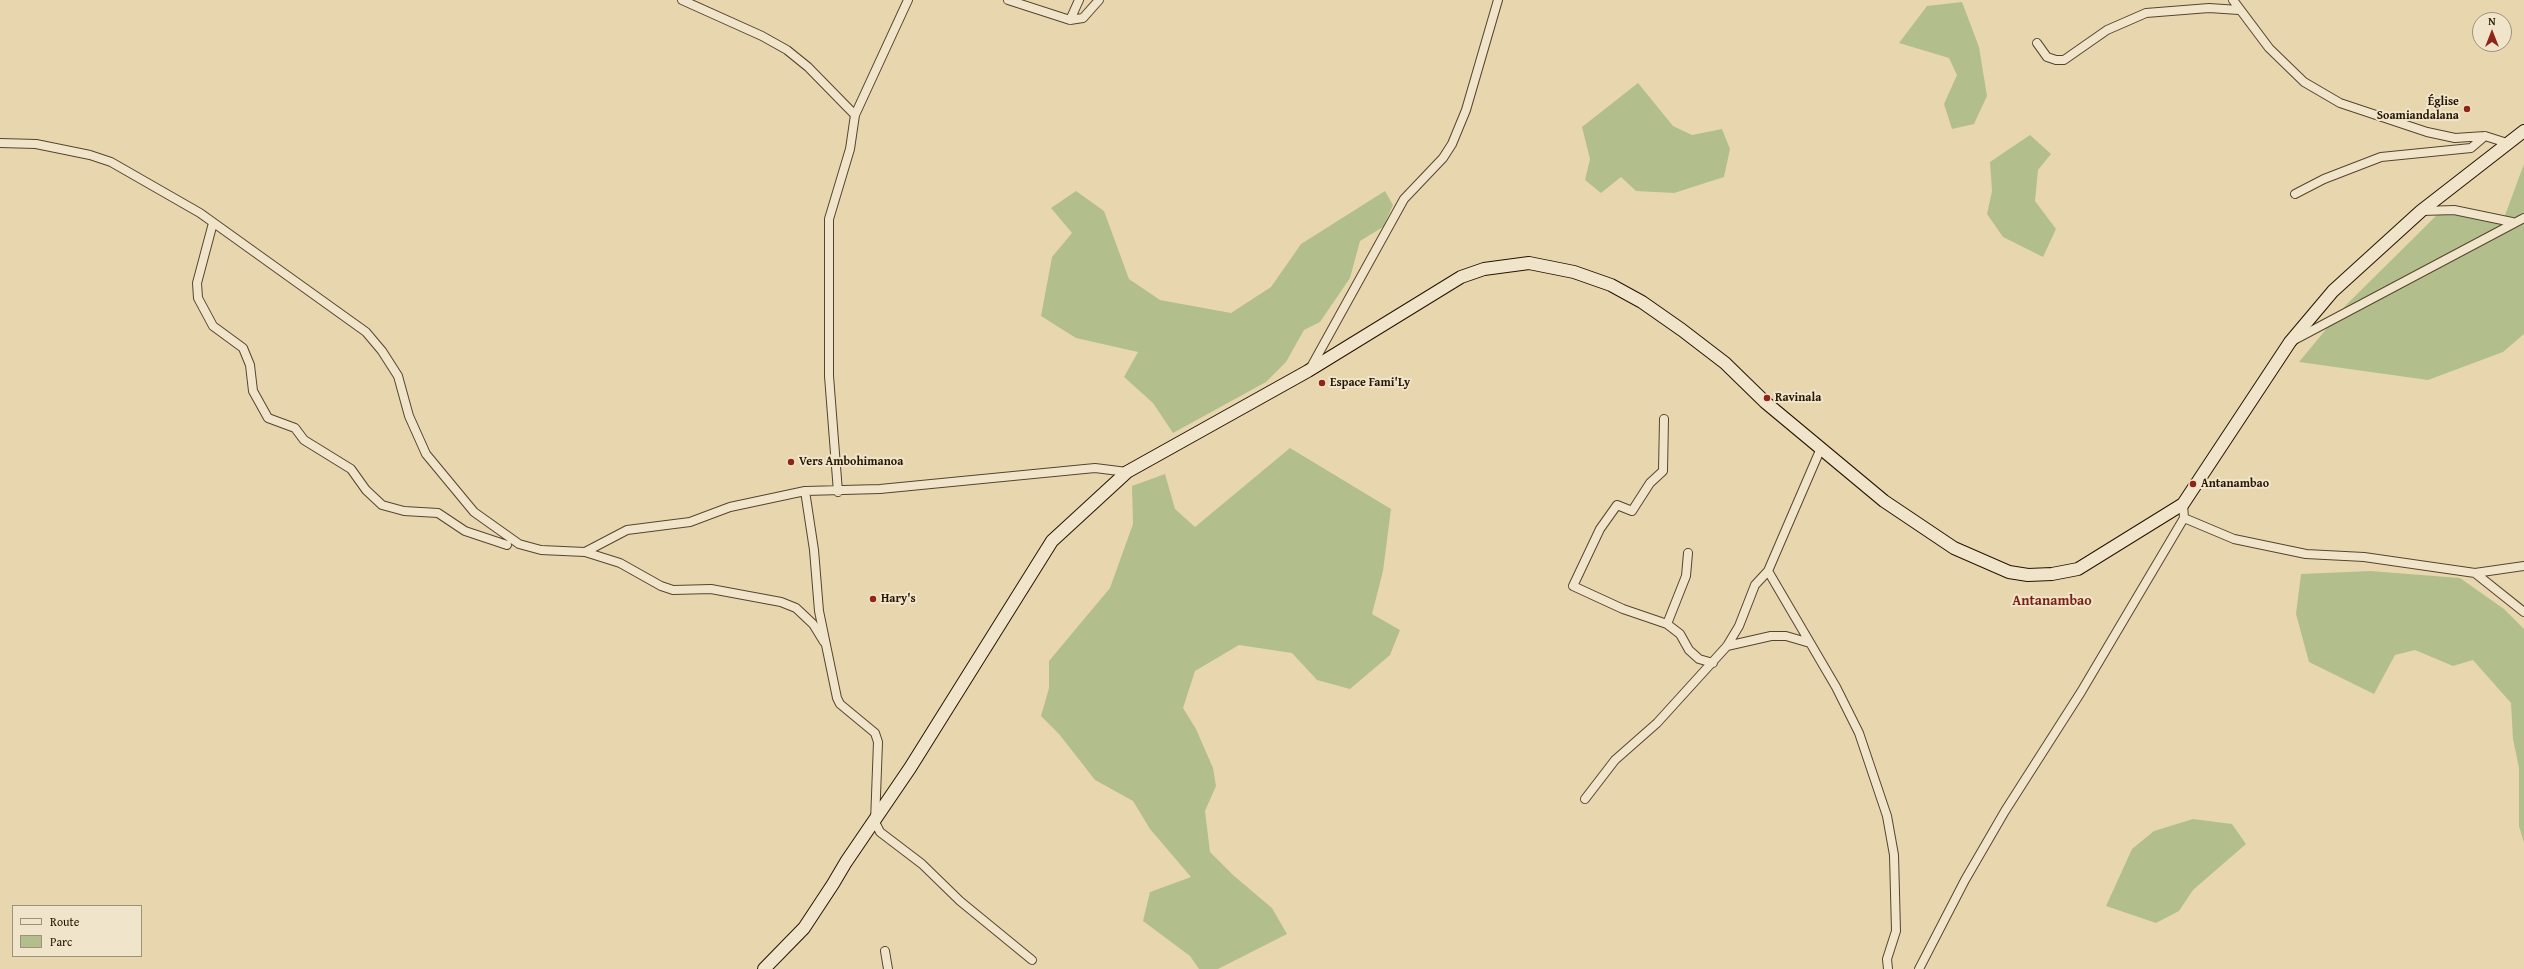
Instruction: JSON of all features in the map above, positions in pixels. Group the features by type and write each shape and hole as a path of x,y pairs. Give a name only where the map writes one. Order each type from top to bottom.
{"main road":[{"path":"764,969 804,928 875,822 1052,541 1127,472 1308,371 1461,277 1505,265 1541,264 1574,272 1611,285 1662,315 1725,363 1765,402 1884,500 1954,548 1994,567 2028,575 2078,570 2183,504 2290,342 2333,291 2421,212 2524,131"}],"street":[{"path":"682,0 762,36 787,50 808,67 855,115"},
{"path":"838,492 829,376 829,219 850,150 855,115 908,0"},
{"path":"1008,0 1070,20 1082,18 1099,0"},
{"path":"1070,20 1079,0"},
{"path":"1308,371 1404,199 1443,158 1452,144 1466,110 1498,0"},
{"path":"2233,0 2239,10 2270,48 2304,82 2340,103 2427,132 2455,138 2485,136 2508,143"},
{"path":"2037,43 2048,57 2056,60 2064,60 2108,30 2146,13 2209,8 2239,10"},
{"path":"2295,194 2324,179 2381,157 2471,148 2485,136"},
{"path":"0,143 36,144 90,155 111,162 181,201 366,332 382,351 398,376 409,416 426,454 474,512 519,544 541,550 585,552 620,563 661,586 673,590 711,589 782,602 796,608 813,624 827,646"},
{"path":"2421,212 2454,210 2512,222"},
{"path":"2290,342 2437,266 2512,222 2524,218"},
{"path":"214,223 197,283 198,298 213,326 243,348 250,365 253,391 268,418 294,428 304,440 351,469 366,490 382,505 404,511 438,513 465,531 507,545"},
{"path":"1664,419 1663,471 1650,483 1632,511 1617,505 1600,528 1573,586 1623,609 1667,624 1680,634 1689,650 1699,660 1713,663"},
{"path":"1585,799 1615,760 1657,723 1727,646 1739,626 1755,584 1768,571 1821,448"},
{"path":"585,552 627,530 690,522 730,506 764,498 805,492 838,492 1095,468 1127,472"},
{"path":"805,492 814,543 819,611 836,698 840,704 875,733 878,742 875,822 880,832 922,864 960,901 1032,960"},
{"path":"1919,969 1965,880 2001,818 2081,692 2184,518 2183,504"},
{"path":"2184,518 2234,539 2306,554 2364,557 2475,573 2524,566"},
{"path":"1667,624 1686,576 1688,553"},
{"path":"1768,571 1836,687 1858,733 1888,816 1894,855 1896,931 1888,959 1888,969"},
{"path":"2475,573 2524,612"},
{"path":"1727,646 1771,636 1786,636 1810,643"},
{"path":"885,951 888,969"}],"green space":[{"path":"1962,2 1979,47 1987,96 1974,124 1952,129 1944,104 1957,75 1949,58 1899,43 1927,6"},
{"path":"1638,83 1673,126 1692,135 1722,129 1730,149 1724,177 1674,193 1636,191 1621,177 1601,193 1585,180 1590,159 1582,127"},
{"path":"2030,135 2051,154 2038,170 2035,201 2056,229 2043,257 2003,237 1987,214 1992,191 1990,162"},
{"path":"2524,164 2524,334 2503,352 2428,380 2299,362 2346,305 2438,214 2504,218"},
{"path":"1076,191 1104,211 1129,279 1160,300 1231,313 1271,287 1301,244 1385,191 1393,205 1383,227 1360,241 1350,278 1320,322 1304,330 1286,362 1266,382 1173,433 1153,403 1124,377 1138,352 1076,338 1041,316 1052,257 1072,233 1051,208"},
{"path":"1290,448 1391,509 1383,571 1372,614 1400,630 1390,655 1350,689 1317,680 1292,653 1239,645 1195,671 1183,708 1196,729 1213,768 1216,786 1205,811 1210,852 1233,875 1272,908 1287,934 1218,969 1199,969 1190,956 1143,921 1150,892 1191,877 1150,829 1133,801 1095,780 1059,734 1041,716 1049,688 1049,661 1110,588 1133,524 1132,486 1165,474 1175,509 1195,527"},
{"path":"2370,571 2460,578 2504,609 2524,629 2524,843 2519,826 2519,768 2513,739 2511,703 2473,660 2453,666 2415,650 2395,655 2374,694 2309,662 2296,614 2301,574"},
{"path":"2193,819 2232,824 2246,844 2193,890 2179,911 2156,923 2106,906 2132,849 2154,831"}],"place":[{"name":"Église Soamiandalana","path":"2467,109"},
{"name":"Espace Fami'Ly","path":"1322,383"},
{"name":"Ravinala","path":"1767,398"},
{"name":"Vers Ambohimanoa","path":"791,462"},
{"name":"Antanambao","path":"2193,484"},
{"name":"Hary's","path":"873,599"}],"district":[{"name":"Antanambao","path":"2052,601"}]}
